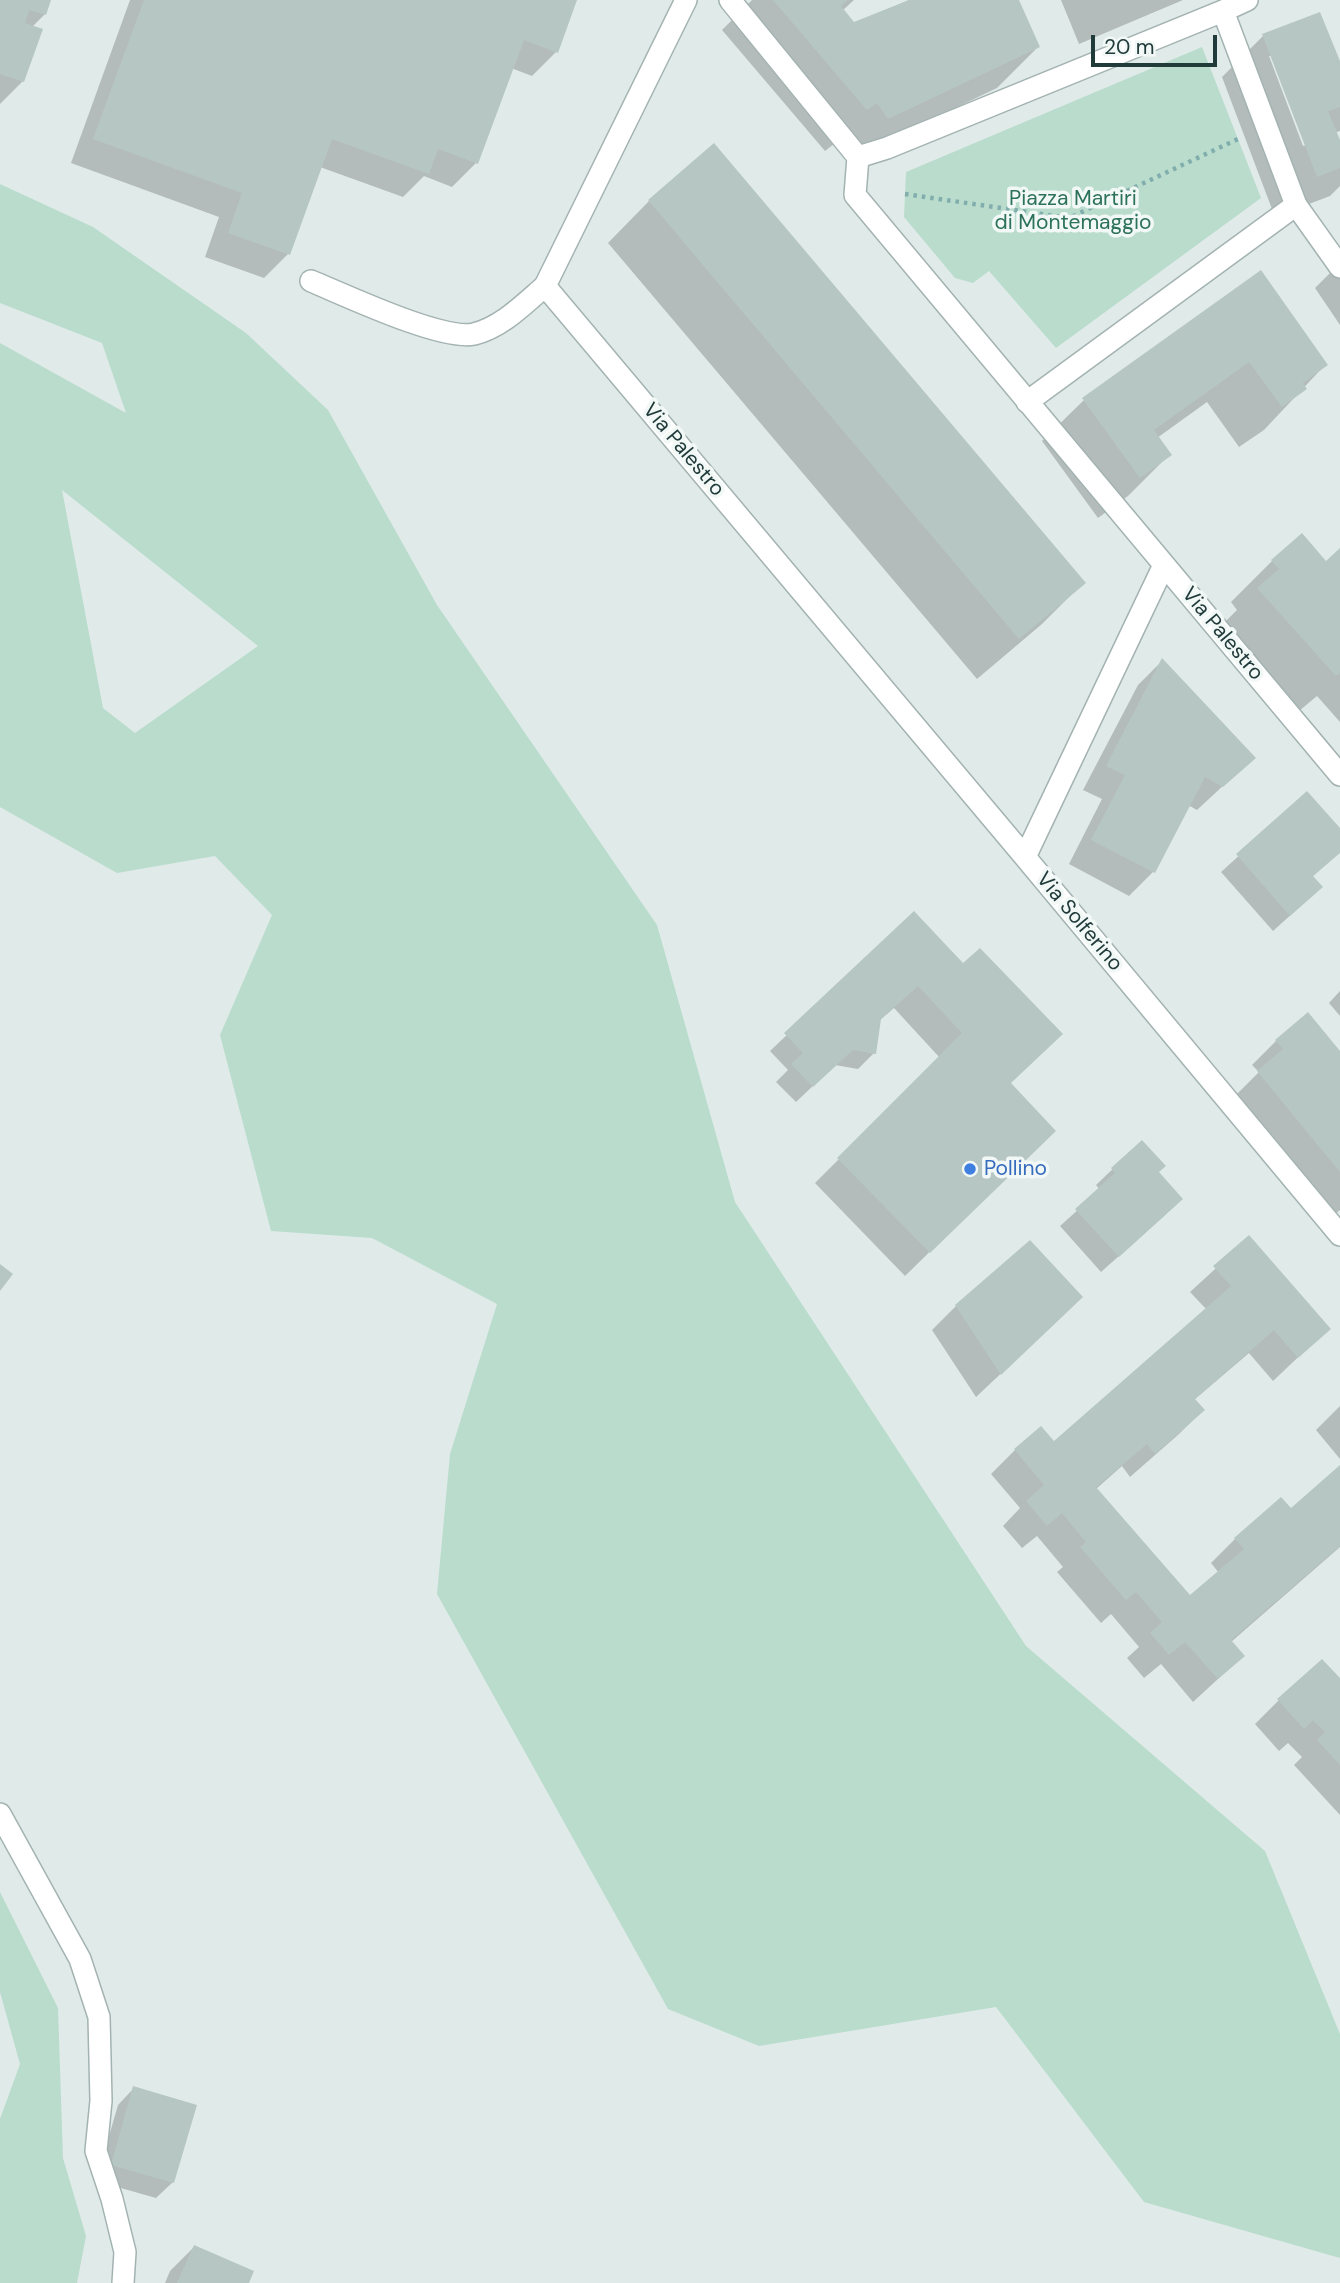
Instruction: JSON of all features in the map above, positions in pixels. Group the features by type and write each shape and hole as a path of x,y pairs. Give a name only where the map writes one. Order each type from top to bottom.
{"street":[{"path":"311,281 423,326 463,335 474,334 495,325 545,286 686,0"},
{"path":"730,0 858,157 887,148 1247,0"},
{"path":"1223,10 1296,205 1340,267"},
{"name":"Via Palestro","path":"858,157 855,195 1340,775"},
{"path":"1027,402 1296,205"},
{"name":"Via Palestro","path":"545,286 1025,857"},
{"name":"Via Solferino","path":"1164,565 1025,857 1340,1235"},
{"path":"0,1814 80,1959 99,2017 102,2101 96,2151 112,2199 125,2252 123,2283"}],"path":[{"path":"905,194 1069,218 1266,126"}],"green space":[{"name":"Piazza Martiri di Montemaggio","path":"1202,47 1261,198 1056,348 989,271 973,283 955,278 904,217 906,172"},
{"path":"0,184 93,227 246,333 328,410 437,605 657,925 735,1202 1026,1646 1265,1851 1340,2034 1340,2258 1144,2202 996,2007 759,2046 668,2009 437,1594 450,1454 497,1304 372,1238 271,1231 220,1035 272,915 215,856 117,873 0,807 0,343 126,413 102,343 0,303","holes":["62,490 258,646 135,733 103,708"]},
{"path":"0,1892 58,2008 63,2158 86,2236 77,2283 0,2283 0,2119 20,2064 0,1992"}],"building":[{"path":"0,0 51,0 46,15 29,10 25,23 43,29 24,82 0,74"},
{"path":"144,0 577,0 558,53 524,40 478,164 438,149 429,174 332,139 290,255 228,233 242,193 93,139"},
{"path":"773,0 848,0 841,6 854,22 909,0 1019,0 1040,47 888,119 877,103 867,110"},
{"path":"1320,12 1340,61 1340,107 1328,111 1340,140 1340,168 1317,177 1262,34"},
{"path":"714,143 1086,583 1019,639 648,200"},
{"path":"1261,270 1328,365 1303,383 1307,389 1282,407 1249,362 1154,430 1172,455 1140,478 1082,398"},
{"path":"1302,533 1326,561 1340,548 1340,673 1336,676 1257,588 1279,569 1271,560"},
{"path":"1162,658 1256,758 1223,787 1205,777 1155,873 1091,840 1125,775 1106,766"},
{"path":"1307,791 1340,828 1340,853 1313,876 1323,887 1290,916 1236,854"},
{"path":"914,911 963,963 980,948 1063,1034 1011,1083 1056,1131 930,1253 837,1158 962,1033 918,986 881,1019 876,1054 853,1050 813,1087 791,1064 803,1053 784,1033"},
{"path":"1308,1012 1340,1051 1340,1172 1257,1071 1283,1049 1275,1040"},
{"path":"1142,1140 1166,1166 1159,1172 1183,1199 1119,1257 1075,1209 1115,1173 1111,1168"},
{"path":"1249,1235 1331,1329 1298,1358 1274,1330 1195,1399 1205,1410 1155,1454 1147,1444 1096,1487 1190,1595 1244,1549 1234,1538 1281,1497 1291,1508 1340,1465 1340,1546 1231,1640 1245,1656 1218,1679 1185,1642 1169,1655 1150,1633 1162,1622 1136,1592 1126,1600 1080,1547 1086,1542 1062,1513 1047,1526 1026,1501 1044,1485 1014,1449 1041,1426 1054,1441 1231,1286 1213,1266"},
{"path":"1030,1240 1083,1297 1001,1375 955,1305"},
{"path":"0,1264 13,1274 0,1291"},
{"path":"1322,1659 1340,1678 1340,1765 1317,1740 1325,1732 1313,1720 1304,1729 1277,1699"},
{"path":"133,2086 197,2105 174,2183 111,2165"},
{"path":"194,2245 254,2271 249,2283 177,2283"}],"place":[{"name":"Pollino","path":"970,1169"}]}
